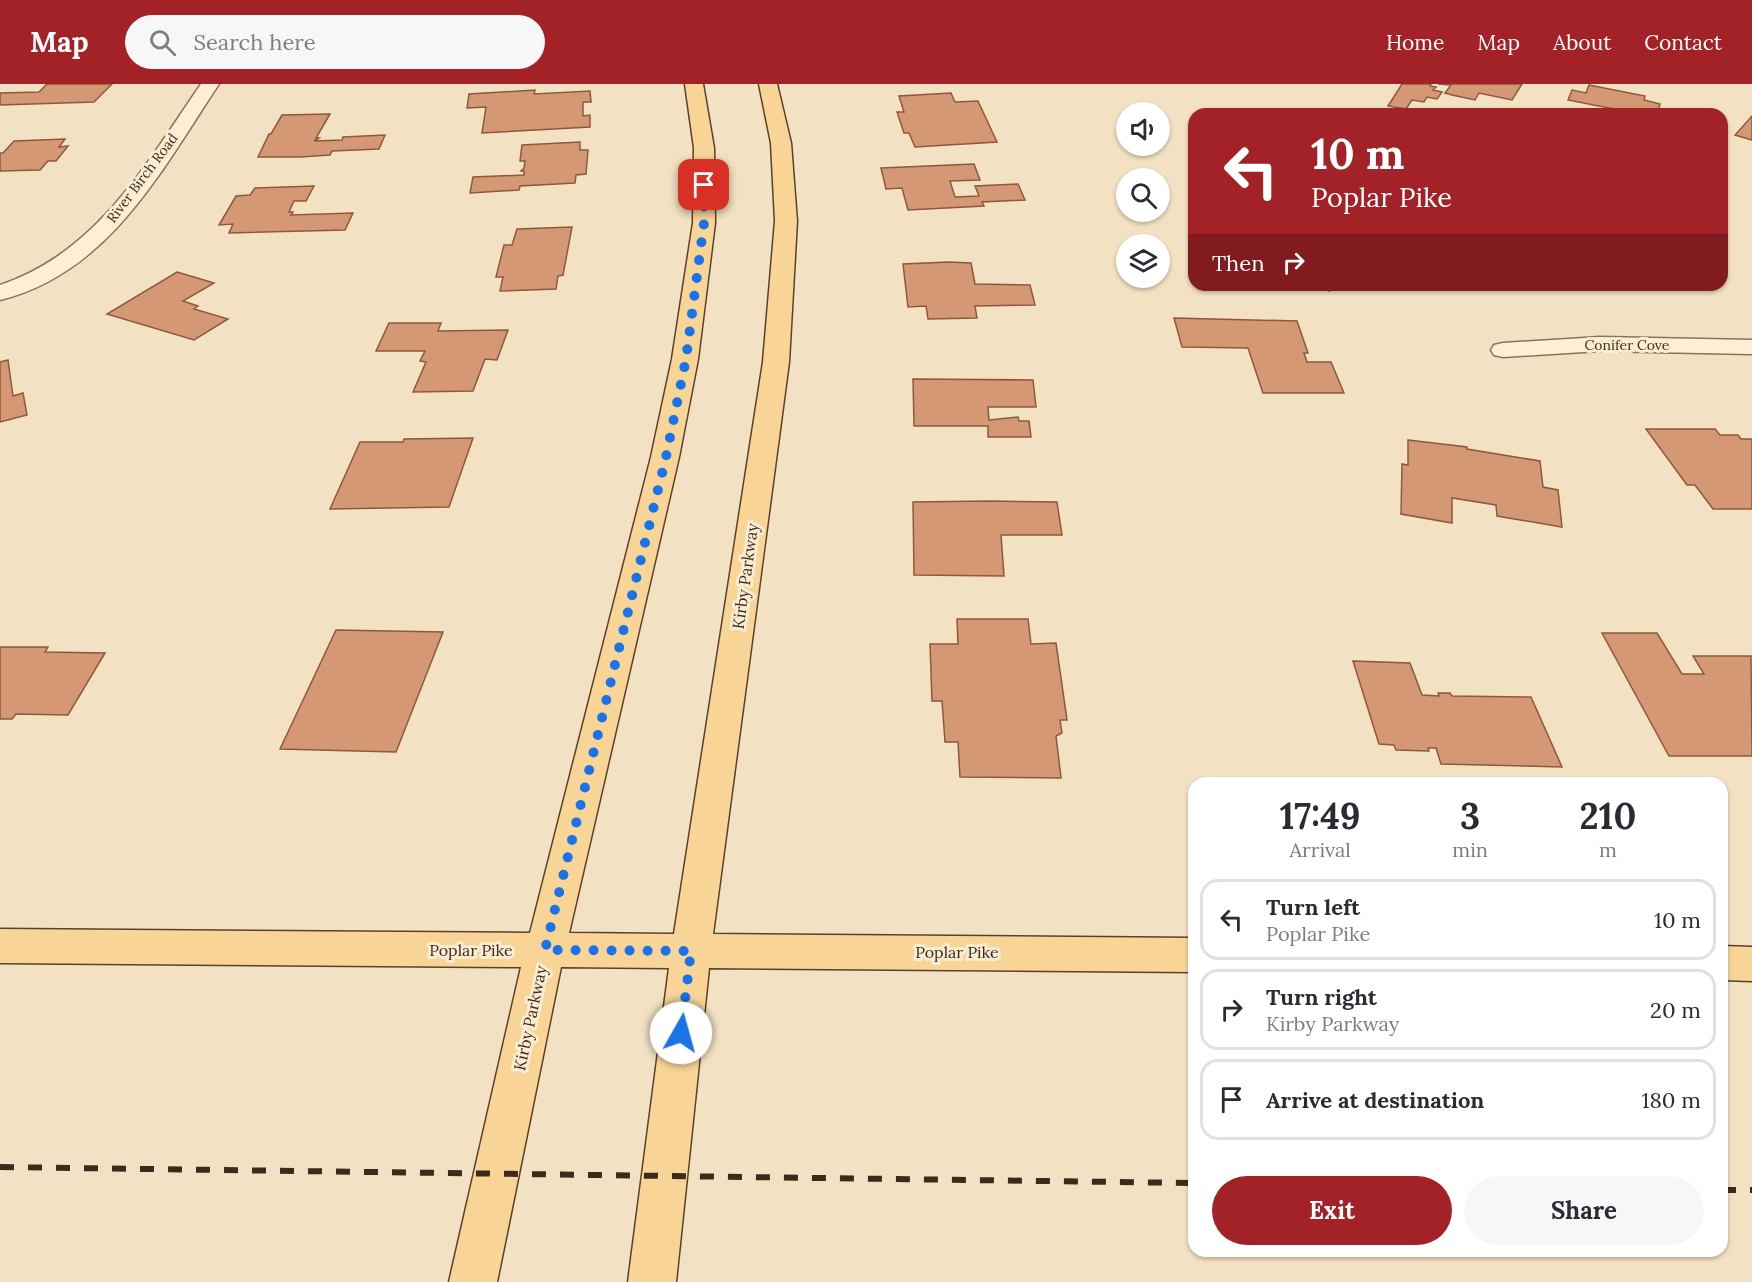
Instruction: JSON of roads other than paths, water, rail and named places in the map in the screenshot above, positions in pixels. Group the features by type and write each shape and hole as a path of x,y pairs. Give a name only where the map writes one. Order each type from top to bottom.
{"main road":[{"name":"Kirby Parkway","path":"473,1282 545,950 666,457 686,359 704,223 704,148 694,84"},
{"name":"Kirby Parkway","path":"652,1282 691,951 776,362 786,220 781,143 768,84"},
{"name":"Poplar Pike","path":"0,946 1188,955"},
{"path":"1728,963 1752,964"}],"street":[{"name":"River Birch Road","path":"0,293 56,270 103,230 123,207 210,84"},
{"name":"Conifer Cove","path":"1503,350 1551,345 1600,344 1752,347"}],"railway":[{"path":"0,1167 1188,1183"},
{"path":"1728,1190 1752,1190"}]}
